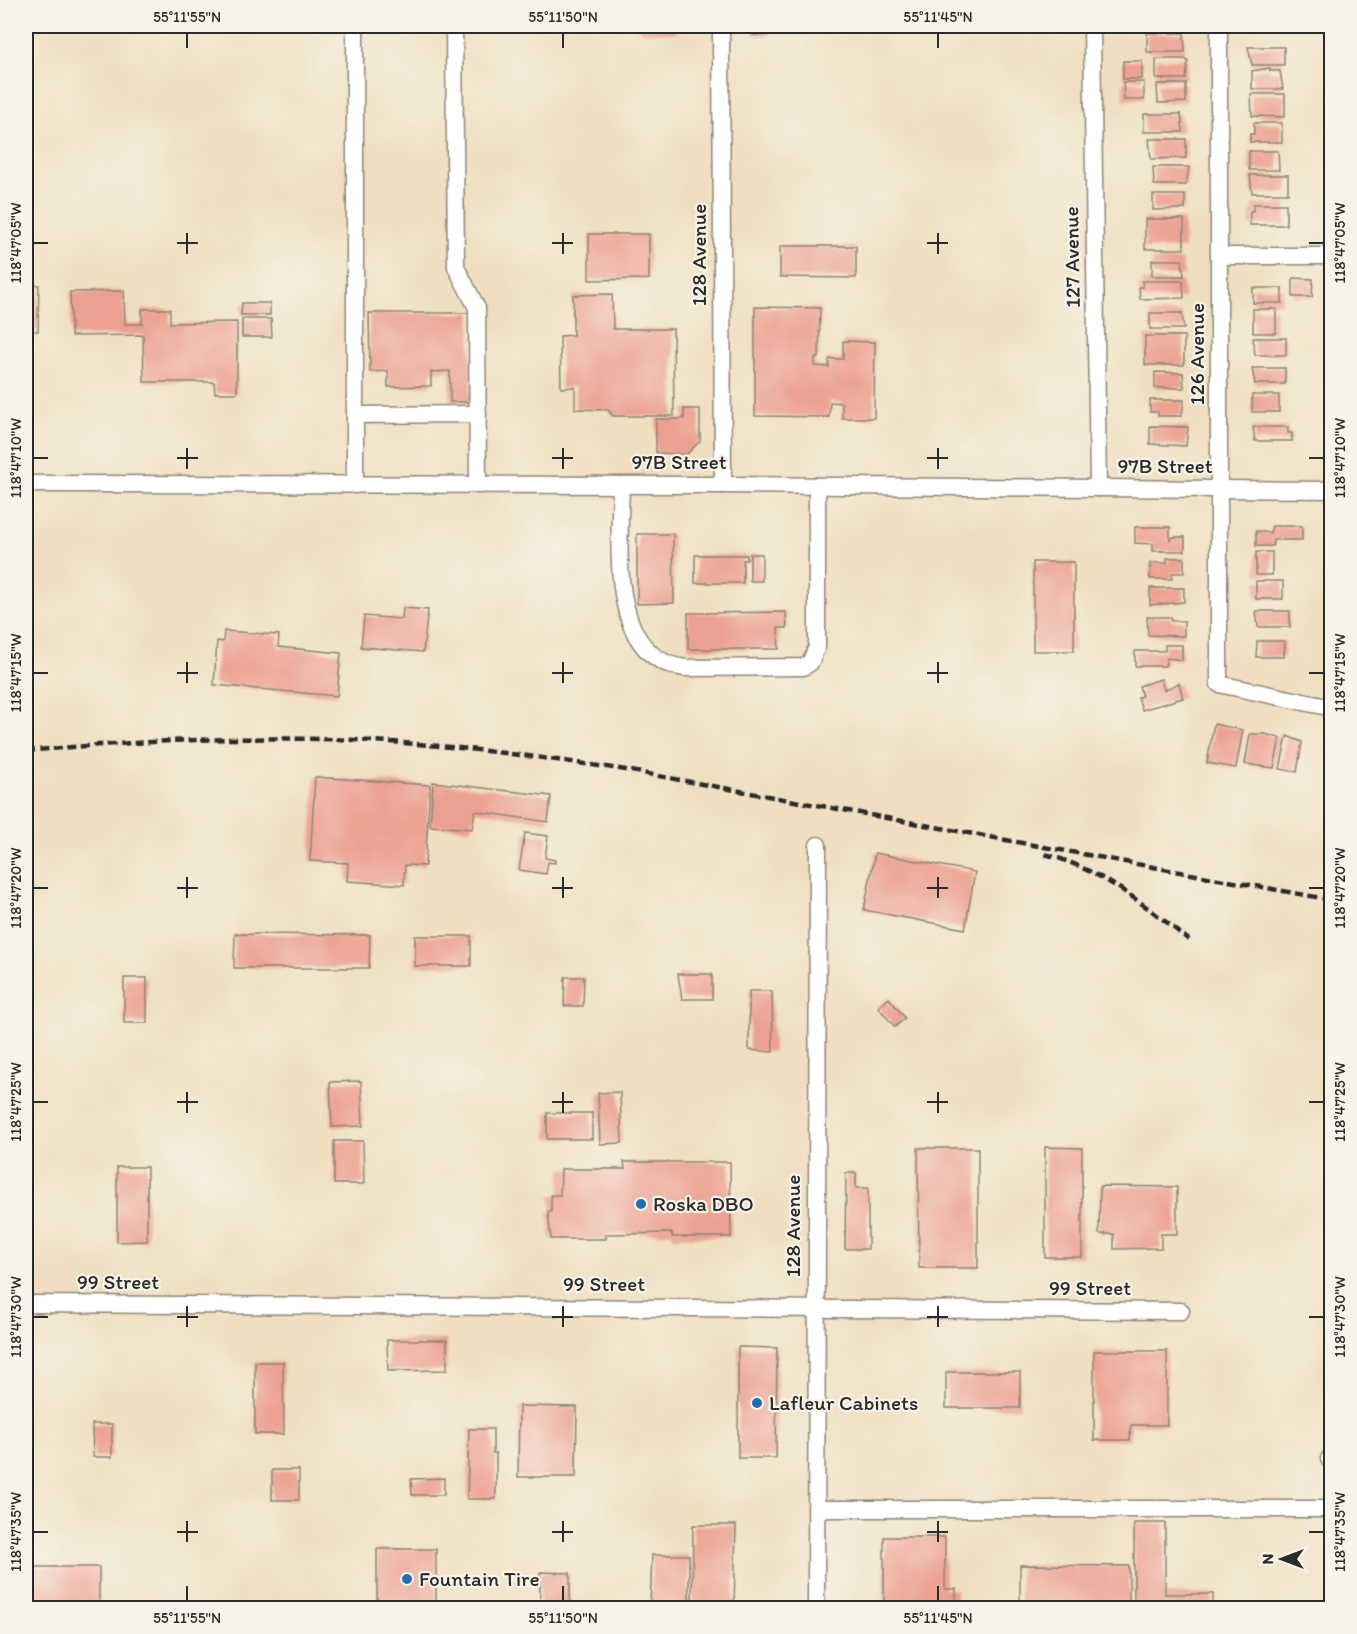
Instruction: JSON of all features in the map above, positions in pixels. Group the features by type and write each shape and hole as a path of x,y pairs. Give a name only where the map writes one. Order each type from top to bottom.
{"street":[{"path":"355,26 355,485"},
{"path":"453,26 456,267 477,308 478,485"},
{"name":"128 Avenue","path":"721,26 723,485"},
{"name":"127 Avenue","path":"1092,26 1098,488"},
{"name":"126 Avenue","path":"1219,26 1219,684 1332,708"},
{"path":"1220,256 1332,256"},
{"path":"355,415 478,414"},
{"name":"97B Street","path":"26,484 723,485 1332,490"},
{"path":"621,485 620,581 623,600 633,628 658,661 686,668 803,667 810,663 817,647 817,486"},
{"name":"128 Avenue","path":"816,1608 818,845"},
{"name":"99 Street","path":"26,1304 1181,1311"},
{"path":"816,1509 1332,1509"}],"building":[{"path":"639,26 677,26 676,33 639,32"},
{"path":"753,26 769,26 769,35 753,35"},
{"path":"983,26 1040,26 1040,30 983,30"},
{"path":"1147,33 1184,33 1185,52 1147,52"},
{"path":"1248,47 1284,47 1284,65 1252,65"},
{"path":"1156,59 1185,59 1188,61 1186,79 1156,79"},
{"path":"1123,61 1142,61 1142,79 1123,79"},
{"path":"1270,68 1270,71 1280,71 1283,89 1252,89 1252,71"},
{"path":"1123,82 1144,82 1144,100 1124,100"},
{"path":"1157,84 1186,84 1186,102 1158,103"},
{"path":"1251,94 1285,94 1285,117 1252,116"},
{"path":"1144,114 1181,114 1183,132 1144,132"},
{"path":"1254,123 1282,123 1282,142 1250,142 1250,134 1254,134"},
{"path":"1149,139 1186,139 1186,158 1151,159"},
{"path":"1249,151 1278,151 1279,170 1249,170"},
{"path":"1153,167 1189,167 1186,185 1154,185"},
{"path":"1250,175 1288,175 1288,193 1252,193"},
{"path":"1153,195 1185,195 1185,209 1153,210"},
{"path":"1253,204 1286,204 1286,225 1250,225 1250,211 1253,211"},
{"path":"1145,219 1184,219 1184,249 1145,249"},
{"path":"589,234 649,234 649,279 589,280"},
{"path":"780,246 856,246 856,278 780,277"},
{"path":"1152,260 1182,260 1184,276 1152,276"},
{"path":"1293,278 1313,279 1312,297 1293,297"},
{"path":"1142,281 1183,281 1184,298 1140,299 1139,287 1143,287"},
{"path":"26,285 39,285 38,331 26,331"},
{"path":"1253,288 1282,288 1282,303 1253,303"},
{"path":"124,291 125,324 142,324 142,309 170,309 170,323 237,322 237,393 215,393 214,382 144,382 143,335 71,336 70,292"},
{"path":"612,294 613,329 673,329 674,416 613,416 608,410 575,409 575,387 561,388 560,336 573,335 573,295"},
{"path":"242,303 270,303 270,315 241,315"},
{"path":"755,307 820,308 819,358 815,358 815,366 829,367 829,359 843,359 843,341 875,342 874,418 842,418 842,403 830,402 829,417 755,416"},
{"path":"1253,309 1276,309 1276,333 1253,333"},
{"path":"369,313 471,313 471,402 450,402 450,371 431,372 431,386 388,387 388,371 370,372"},
{"path":"1150,313 1182,313 1184,329 1150,329"},
{"path":"242,319 271,319 272,337 242,337"},
{"path":"1145,336 1184,336 1184,365 1145,365"},
{"path":"1253,338 1286,338 1286,355 1255,355"},
{"path":"1252,368 1285,368 1285,384 1255,384"},
{"path":"1155,372 1183,373 1184,388 1155,388"},
{"path":"1252,395 1279,395 1279,412 1252,412"},
{"path":"1150,400 1184,400 1182,416 1158,416 1158,412 1150,412"},
{"path":"684,409 700,409 700,441 687,454 656,453 656,419 684,419"},
{"path":"1150,426 1188,427 1186,446 1150,444"},
{"path":"1253,427 1288,427 1288,433 1292,433 1292,441 1255,441"},
{"path":"1272,526 1302,526 1302,540 1273,540 1273,546 1256,546 1256,531 1270,533"},
{"path":"1135,527 1170,527 1170,540 1173,537 1185,537 1185,551 1153,551 1153,544 1135,543"},
{"path":"637,534 673,534 674,603 637,604"},
{"path":"1256,552 1272,552 1272,575 1256,575"},
{"path":"750,554 762,554 762,581 750,581"},
{"path":"695,555 747,555 747,560 743,560 743,583 695,583"},
{"path":"1167,558 1184,558 1184,573 1172,573 1172,579 1150,579 1150,563 1167,563"},
{"path":"1033,562 1074,562 1074,651 1033,651"},
{"path":"1256,581 1283,581 1283,599 1256,599"},
{"path":"1150,588 1184,588 1184,602 1150,605"},
{"path":"403,608 428,610 423,652 361,647 364,616 402,619"},
{"path":"1256,611 1290,611 1290,627 1258,627"},
{"path":"786,612 787,628 778,628 779,649 688,649 688,613"},
{"path":"1147,617 1171,617 1171,621 1184,621 1184,636 1148,635"},
{"path":"224,631 279,635 278,647 341,653 337,696 214,685 217,641 223,642"},
{"path":"1257,641 1285,641 1284,657 1256,657"},
{"path":"1165,645 1182,645 1182,660 1167,658 1165,666 1135,666 1135,651 1165,651"},
{"path":"1161,679 1164,690 1179,683 1183,698 1142,710 1138,697 1142,696 1139,686"},
{"path":"1214,724 1243,730 1236,768 1207,763"},
{"path":"1250,734 1265,734 1280,738 1274,768 1245,764"},
{"path":"1287,736 1302,742 1297,772 1280,769"},
{"path":"315,777 430,785 425,866 405,865 404,885 347,881 348,863 310,861"},
{"path":"433,782 551,796 548,822 475,811 472,829 430,826"},
{"path":"525,833 548,836 545,858 555,860 555,863 548,862 546,874 519,870"},
{"path":"875,853 975,872 965,929 864,910"},
{"path":"235,934 370,935 369,968 234,968"},
{"path":"415,936 471,936 471,966 415,966"},
{"path":"678,974 712,974 712,999 682,999"},
{"path":"565,977 584,977 583,1006 564,1006"},
{"path":"124,978 147,978 147,1023 124,1023"},
{"path":"749,991 772,991 773,1052 749,1050"},
{"path":"889,998 905,1018 895,1027 878,1007"},
{"path":"361,1081 363,1126 332,1127 330,1082"},
{"path":"620,1092 622,1143 600,1144 598,1093"},
{"path":"547,1113 592,1113 592,1139 547,1139"},
{"path":"334,1141 363,1141 364,1184 334,1184"},
{"path":"1045,1147 1082,1148 1082,1257 1045,1257"},
{"path":"918,1148 978,1148 978,1268 919,1268"},
{"name":"Roska DBO","path":"624,1162 730,1162 731,1237 672,1237 672,1233 606,1234 606,1239 551,1239 548,1212 551,1212 551,1195 560,1195 561,1169 625,1169"},
{"path":"117,1167 147,1167 147,1241 117,1242"},
{"path":"846,1173 856,1173 856,1188 868,1188 868,1249 845,1249"},
{"path":"1100,1186 1177,1187 1177,1234 1161,1234 1161,1248 1114,1249 1114,1234 1099,1234"},
{"path":"387,1340 447,1340 447,1370 388,1371"},
{"name":"Lafleur Cabinets","path":"738,1347 777,1348 776,1458 738,1458"},
{"path":"1094,1351 1167,1351 1167,1425 1131,1425 1130,1440 1094,1440"},
{"path":"255,1362 283,1362 284,1434 255,1434"},
{"path":"946,1372 1020,1372 1020,1408 946,1408"},
{"path":"519,1406 577,1407 576,1477 518,1477"},
{"path":"92,1424 112,1424 112,1457 93,1457"},
{"path":"469,1429 493,1429 493,1453 496,1453 496,1499 467,1499"},
{"path":"272,1470 299,1470 299,1500 272,1500"},
{"path":"444,1478 444,1495 412,1495 411,1479"},
{"path":"1134,1523 1165,1523 1165,1594 1213,1594 1213,1608 1134,1608"},
{"path":"693,1525 736,1525 734,1608 692,1608"},
{"path":"884,1537 945,1537 945,1589 956,1589 956,1608 884,1608"},
{"name":"Fountain Tire","path":"377,1549 436,1549 436,1608 377,1608"},
{"path":"652,1555 689,1555 689,1608 650,1608"},
{"path":"1020,1565 1129,1566 1129,1608 1020,1608"},
{"path":"26,1567 99,1567 99,1608 26,1608"},
{"path":"540,1572 570,1573 570,1608 540,1608"}],"railway":[{"path":"26,751 100,745 248,739 360,740 475,750 626,770 1332,900"},
{"path":"1045,854 1085,869 1103,879 1139,901 1189,940"}],"place":[{"name":"Roska DBO","path":"641,1204"},
{"name":"Lafleur Cabinets","path":"757,1403"},
{"name":"Fountain Tire","path":"407,1579"}]}
